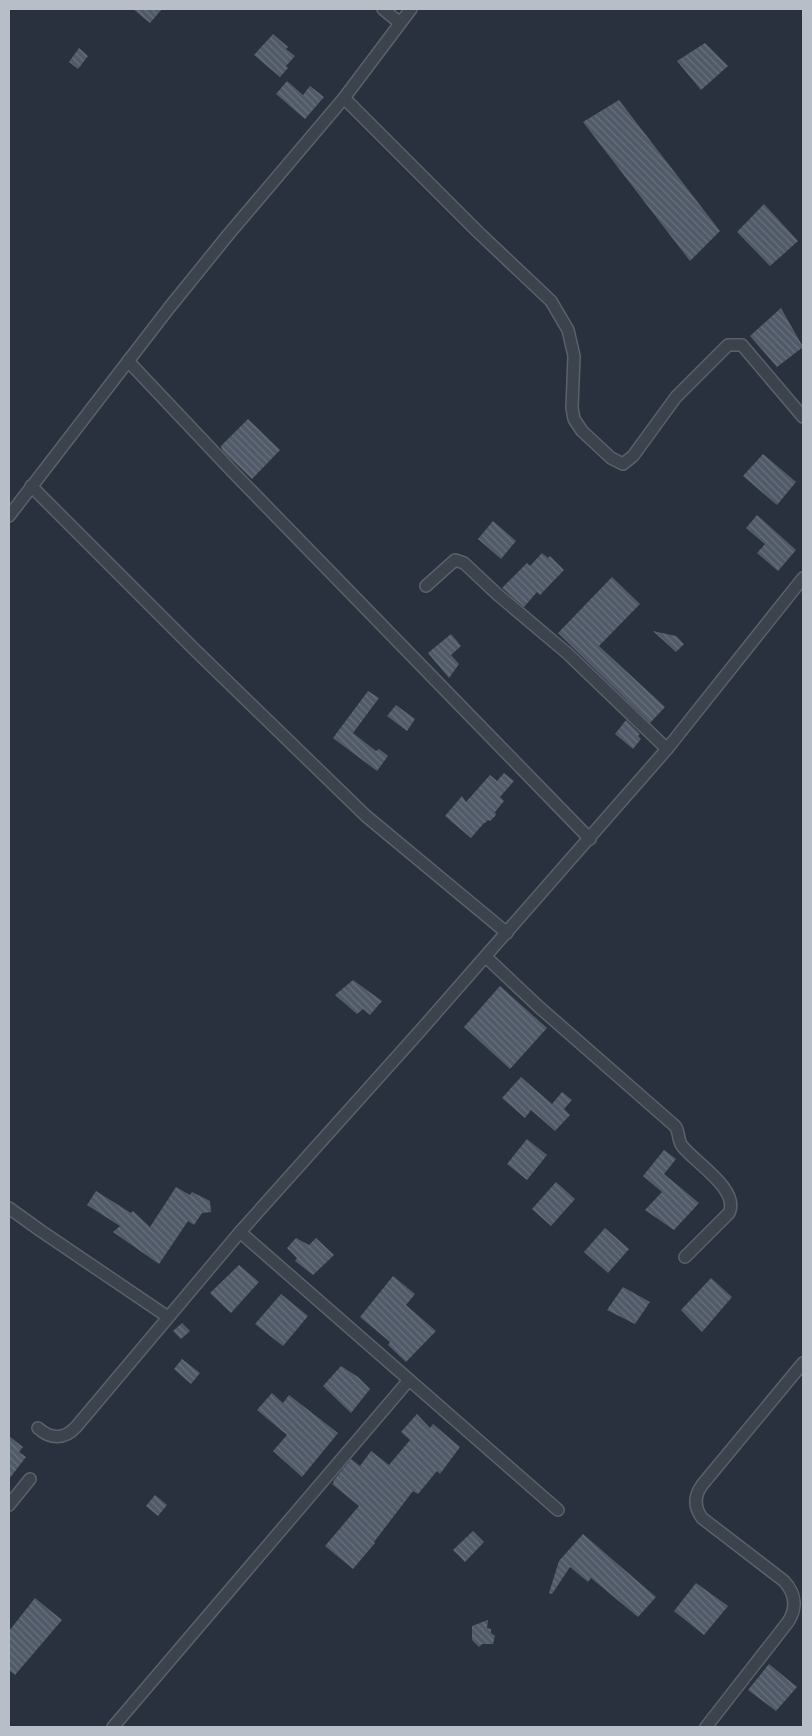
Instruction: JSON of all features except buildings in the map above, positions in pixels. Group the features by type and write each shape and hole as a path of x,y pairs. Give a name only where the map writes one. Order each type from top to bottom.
{"street":[{"path":"382,9 400,23"},
{"path":"9,516 128,361 228,235 344,98 411,9"},
{"path":"344,98 478,232 551,301 568,330 574,356 572,408 574,419 582,432 611,458 623,464 633,456 676,397 728,345 742,345 803,417"},
{"path":"128,361 231,470 590,840"},
{"path":"31,486 195,650 366,816 507,933"},
{"path":"426,586 455,560 464,563 497,594 567,653 667,749"},
{"path":"38,1428 48,1436 53,1437 66,1436 72,1432 240,1232 590,840 667,749 803,578"},
{"path":"486,957 539,1007 675,1126 678,1130 681,1145 715,1178 728,1194 732,1209 729,1214 685,1258"},
{"path":"9,1208 168,1316"},
{"path":"240,1232 558,1510"},
{"path":"706,1727 788,1622 793,1612 794,1600 793,1593 784,1581 702,1518 696,1506 696,1495 702,1485 803,1363"},
{"path":"113,1727 409,1380"},
{"path":"9,1505 30,1479"}]}
